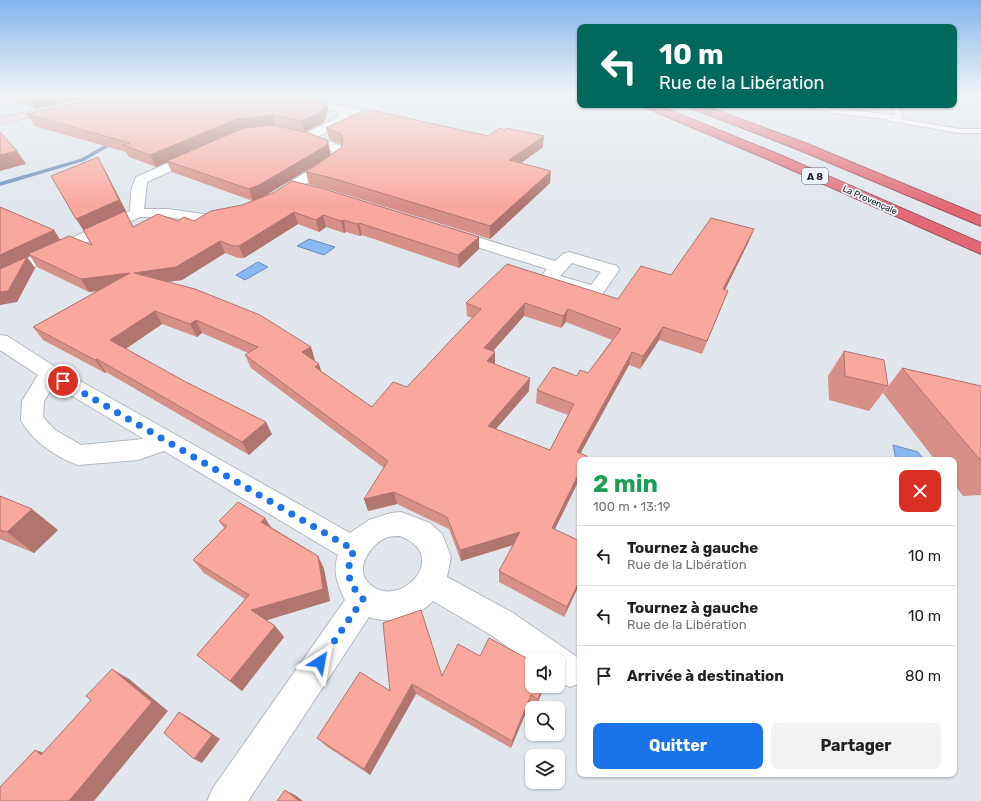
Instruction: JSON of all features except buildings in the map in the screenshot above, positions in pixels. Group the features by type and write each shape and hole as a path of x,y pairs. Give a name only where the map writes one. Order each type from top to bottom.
{"highway":[{"name":"La Provençale","path":"714,132 776,158 981,249"},
{"name":"A 8","path":"765,132 981,221"}],"street":[{"path":"307,138 318,132"},
{"path":"289,134 307,138 338,149 337,159 287,190 314,192"},
{"path":"137,213 138,191 141,180 210,149"},
{"path":"0,278 137,213 168,213 210,219 241,213"},
{"path":"440,230 558,266"},
{"path":"0,341 50,373 354,550"},
{"path":"50,373 33,401 32,420 47,436 78,455 138,450 166,441"},
{"path":"401,524 415,527 426,534 433,544 437,556 436,570 430,583 420,595 406,603 391,607 376,605 363,599 354,589 349,576 349,563 354,550 362,539 374,530 388,525 401,524"},
{"path":"430,583 502,624 544,653"},
{"path":"226,801 363,599"}],"water":[{"path":"309,239 335,247 324,255 297,246"},
{"path":"258,262 268,267 245,280 236,275"},
{"path":"893,445 918,452 922,457 895,457"}],"waterway":[{"path":"0,184 82,160 118,140"}],"route":[{"path":"63,381 354,550 349,563 349,576 354,589 363,599 320,662"}]}
